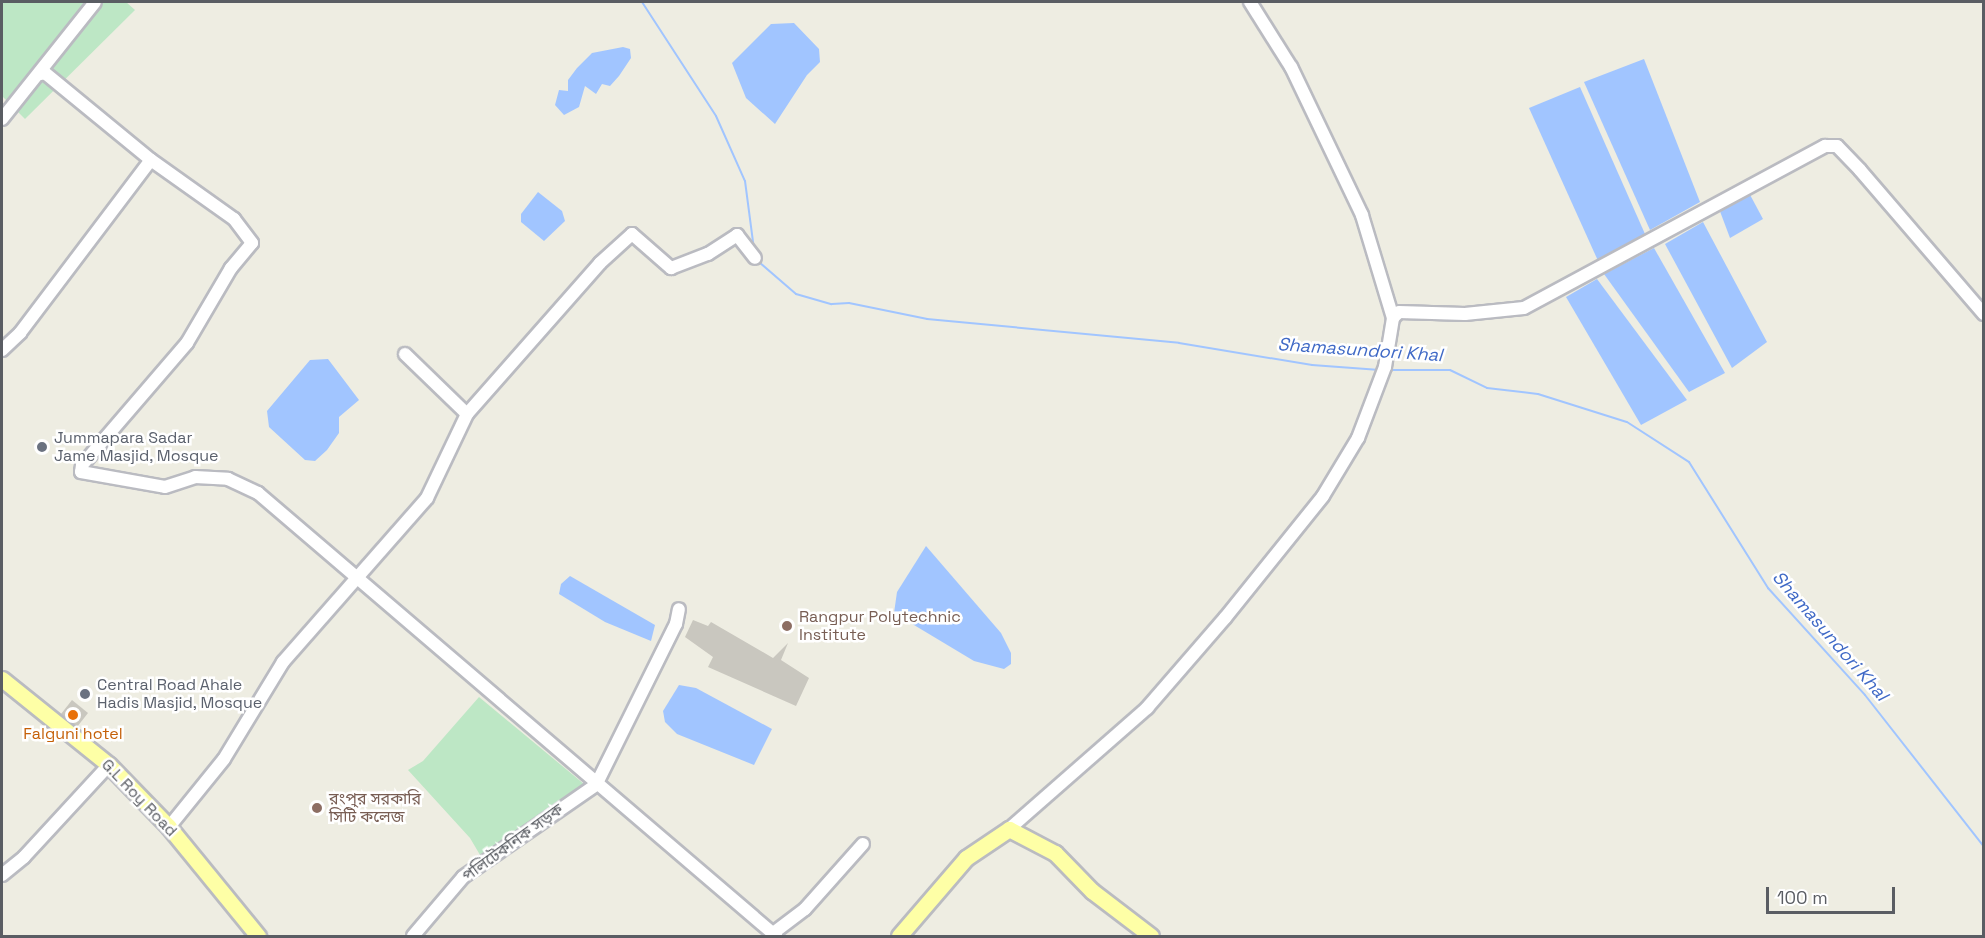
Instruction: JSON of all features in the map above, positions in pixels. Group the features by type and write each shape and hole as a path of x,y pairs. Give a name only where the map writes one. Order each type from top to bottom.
{"main road":[{"name":"G.L Roy Road","path":"2,679 109,765 169,827 258,936"},
{"path":"898,936 966,858 1009,829 1054,853 1092,891 1151,936"}],"street":[{"path":"2,119 40,74 50,53 94,2"},
{"path":"1009,829 1147,708 1225,618 1323,496 1358,438 1383,373 1393,318 1362,215 1291,67 1250,2"},
{"path":"40,74 45,73 151,160 234,219 252,243 231,268 187,343 82,465 81,472 165,488 195,477 228,479 287,516 356,581 774,935 805,909 863,844"},
{"path":"1393,318 1399,312 1465,314 1524,308 1825,146 1837,146 1860,170 1983,314"},
{"path":"2,350 20,333 151,160"},
{"path":"169,827 224,759 284,662 427,498 467,414 538,330 632,234 670,268 708,254 737,235 755,258"},
{"path":"405,354 467,414"},
{"path":"596,784 676,624 679,609"},
{"path":"2,875 24,857 109,765"},
{"name":"পলিটেকনিক সড়ক","path":"412,936 463,877 596,784"}],"green space":[{"path":"2,2 126,2 135,10 25,119 2,96"},
{"path":"479,697 596,794 483,860 470,838 408,770 423,761"}],"water":[{"path":"794,23 819,49 820,62 807,75 775,124 746,98 732,63 771,24"},
{"path":"623,47 630,49 631,58 619,76 610,86 602,84 596,94 585,86 579,107 564,115 555,105 559,90 568,91 568,80 577,68 592,53"},
{"path":"1644,59 1700,202 1650,230 1584,82"},
{"path":"1580,87 1645,234 1599,263 1529,108"},
{"path":"1748,191 1763,219 1730,238 1718,206"},
{"path":"538,192 562,211 565,221 544,241 521,222 521,214"},
{"path":"1703,222 1767,342 1732,368 1665,244"},
{"path":"1654,248 1725,373 1689,392 1604,274"},
{"path":"1597,279 1687,400 1641,425 1566,297"},
{"path":"328,359 359,400 339,417 339,433 327,450 315,461 305,460 269,427 267,411 310,360"},
{"path":"926,546 1001,633 1011,653 1011,664 1004,669 974,661 894,613 897,592"},
{"path":"570,576 655,625 651,641 605,622 559,594 561,584"},
{"path":"679,685 696,688 772,729 754,765 677,734 665,722 663,711"}],"building":[{"path":"693,620 708,626 711,622 773,658 788,643 781,660 809,678 796,706 708,667 713,657 685,637"},
{"name":"Falguni hotel","path":"72,700 88,713 77,727 61,714"}],"waterway":[{"name":"Shamasundori Khal","path":"642,2 716,116 745,181 754,249"},
{"name":"Shamasundori Khal","path":"759,262 796,294 832,304 849,303 927,319 1179,343 1312,365 1380,370"},
{"name":"Shamasundori Khal","path":"1388,370 1450,370 1487,388 1538,394 1627,422 1689,462 1768,588 1865,695 1984,847"}],"place":[{"name":"Jummapara Sadar Jame Masjid, Mosque","path":"42,447"},
{"name":"Rangpur Polytechnic Institute","path":"787,626"},
{"name":"Central Road Ahale Hadis Masjid, Mosque","path":"85,694"},
{"name":"Falguni hotel","path":"73,715"},
{"name":"রংপুর সরকারি সিটি কলেজ","path":"317,808"}]}
